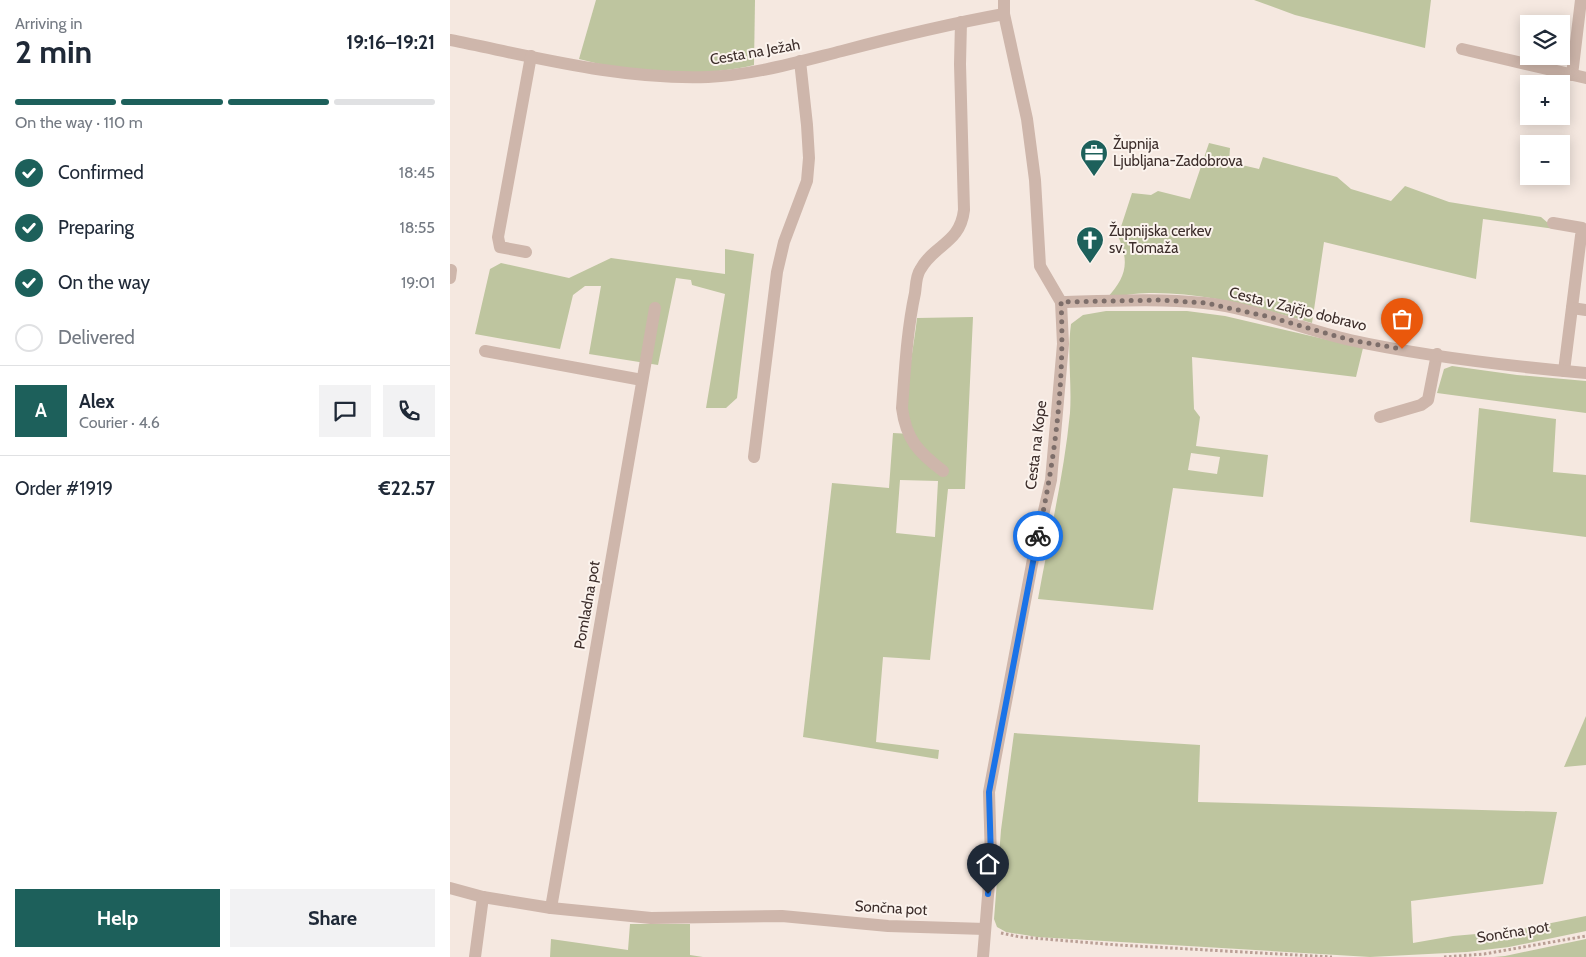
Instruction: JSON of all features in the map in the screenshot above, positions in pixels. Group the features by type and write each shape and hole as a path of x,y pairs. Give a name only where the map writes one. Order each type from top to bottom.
{"street":[{"name":"Cesta na Kope","path":"983,957 991,859 989,792 1033,559 1051,480 1063,344 1061,302 1040,266 1035,180 1027,120 1004,14 1004,0"},
{"path":"1572,76 1581,0"},
{"name":"Cesta na Ježah","path":"450,40 531,56 658,77 738,74 961,22 1004,14"},
{"path":"943,470 926,458 910,439 904,423 902,408 910,323 919,271 934,253 950,241 963,225 961,22"},
{"path":"1462,49 1586,78"},
{"path":"526,252 500,247 498,237 531,56"},
{"path":"754,457 777,272 784,242 807,181 809,158 808,125 800,61"},
{"path":"1552,223 1582,228 1564,371"},
{"name":"Cesta v Zajčjo dobravo","path":"1061,302 1159,300 1206,303 1270,317 1350,340 1437,354 1586,373"},
{"name":"Pomladna pot","path":"551,908 654,308"},
{"path":"1572,308 1586,310"},
{"path":"485,351 642,380"},
{"path":"1380,417 1421,405 1428,400 1432,391 1437,354"},
{"name":"Sončna pot","path":"450,888 482,897 551,908 651,918 782,916 888,926 985,929"},
{"path":"475,957 482,897"}],"path":[{"path":"985,929 1020,938 1206,951 1332,957"},
{"name":"Sončna pot","path":"1444,957 1484,954 1586,936"}],"green space":[{"path":"596,0 755,0 754,65 711,72 689,73 644,71 579,59"},
{"path":"1254,0 1431,0 1425,48 1295,15"},
{"path":"1209,143 1230,148 1229,162 1259,169 1263,157 1337,177 1351,189 1391,201 1405,186 1449,202 1541,217 1555,229 1483,219 1476,279 1324,242 1312,323 1232,302 1191,295 1144,293 1107,298 1118,283 1124,269 1124,254 1118,236 1132,193 1151,195 1158,191 1190,199"},
{"path":"725,249 754,254 737,398 726,408 706,408 725,294 692,285 691,280 676,278 658,365 589,354 601,286 585,286 573,295 560,349 475,334 490,269 501,263 569,278 611,258 725,274"},
{"path":"1106,311 1187,311 1225,316 1363,348 1356,377 1192,357 1194,409 1200,417 1196,446 1268,455 1263,497 1173,488 1153,610 1038,599 1060,483 1070,413 1069,346 1071,324 1083,315","holes":["1191,453 1220,457 1217,474 1188,470"]},
{"path":"973,317 965,489 948,489 930,660 883,657 876,742 939,750 938,759 803,737 832,483 889,488 893,433 911,434 908,391 917,318","holes":["900,480 938,481 935,537 896,533"]},
{"path":"1452,366 1517,375 1586,381 1586,413 1437,393 1444,369"},
{"path":"1479,408 1556,419 1553,472 1586,475 1586,537 1470,522"},
{"path":"1586,716 1586,765 1564,767"},
{"path":"1014,733 1200,745 1198,802 1557,812 1543,884 1411,901 1413,943 1453,936 1511,931 1586,916 1586,931 1509,947 1467,952 1370,957 1037,937 1006,932 997,927 994,919 1001,830"},
{"path":"630,924 690,924 690,955 703,957 550,957 551,939 628,950"},
{"path":"1586,939 1586,957 1494,957 1505,956"}],"way so far":[{"path":"1038,536 1051,480 1063,344 1061,302 1159,300 1206,303 1270,317 1350,340 1402,349"}],"place":[{"name":"Župnija Ljubljana-Zadobrova","path":"1094,177"},
{"name":"Župnijska cerkev sv. Tomaža","path":"1090,264"}],"route":[{"path":"988,894 991,859 989,792 1038,536"}]}
